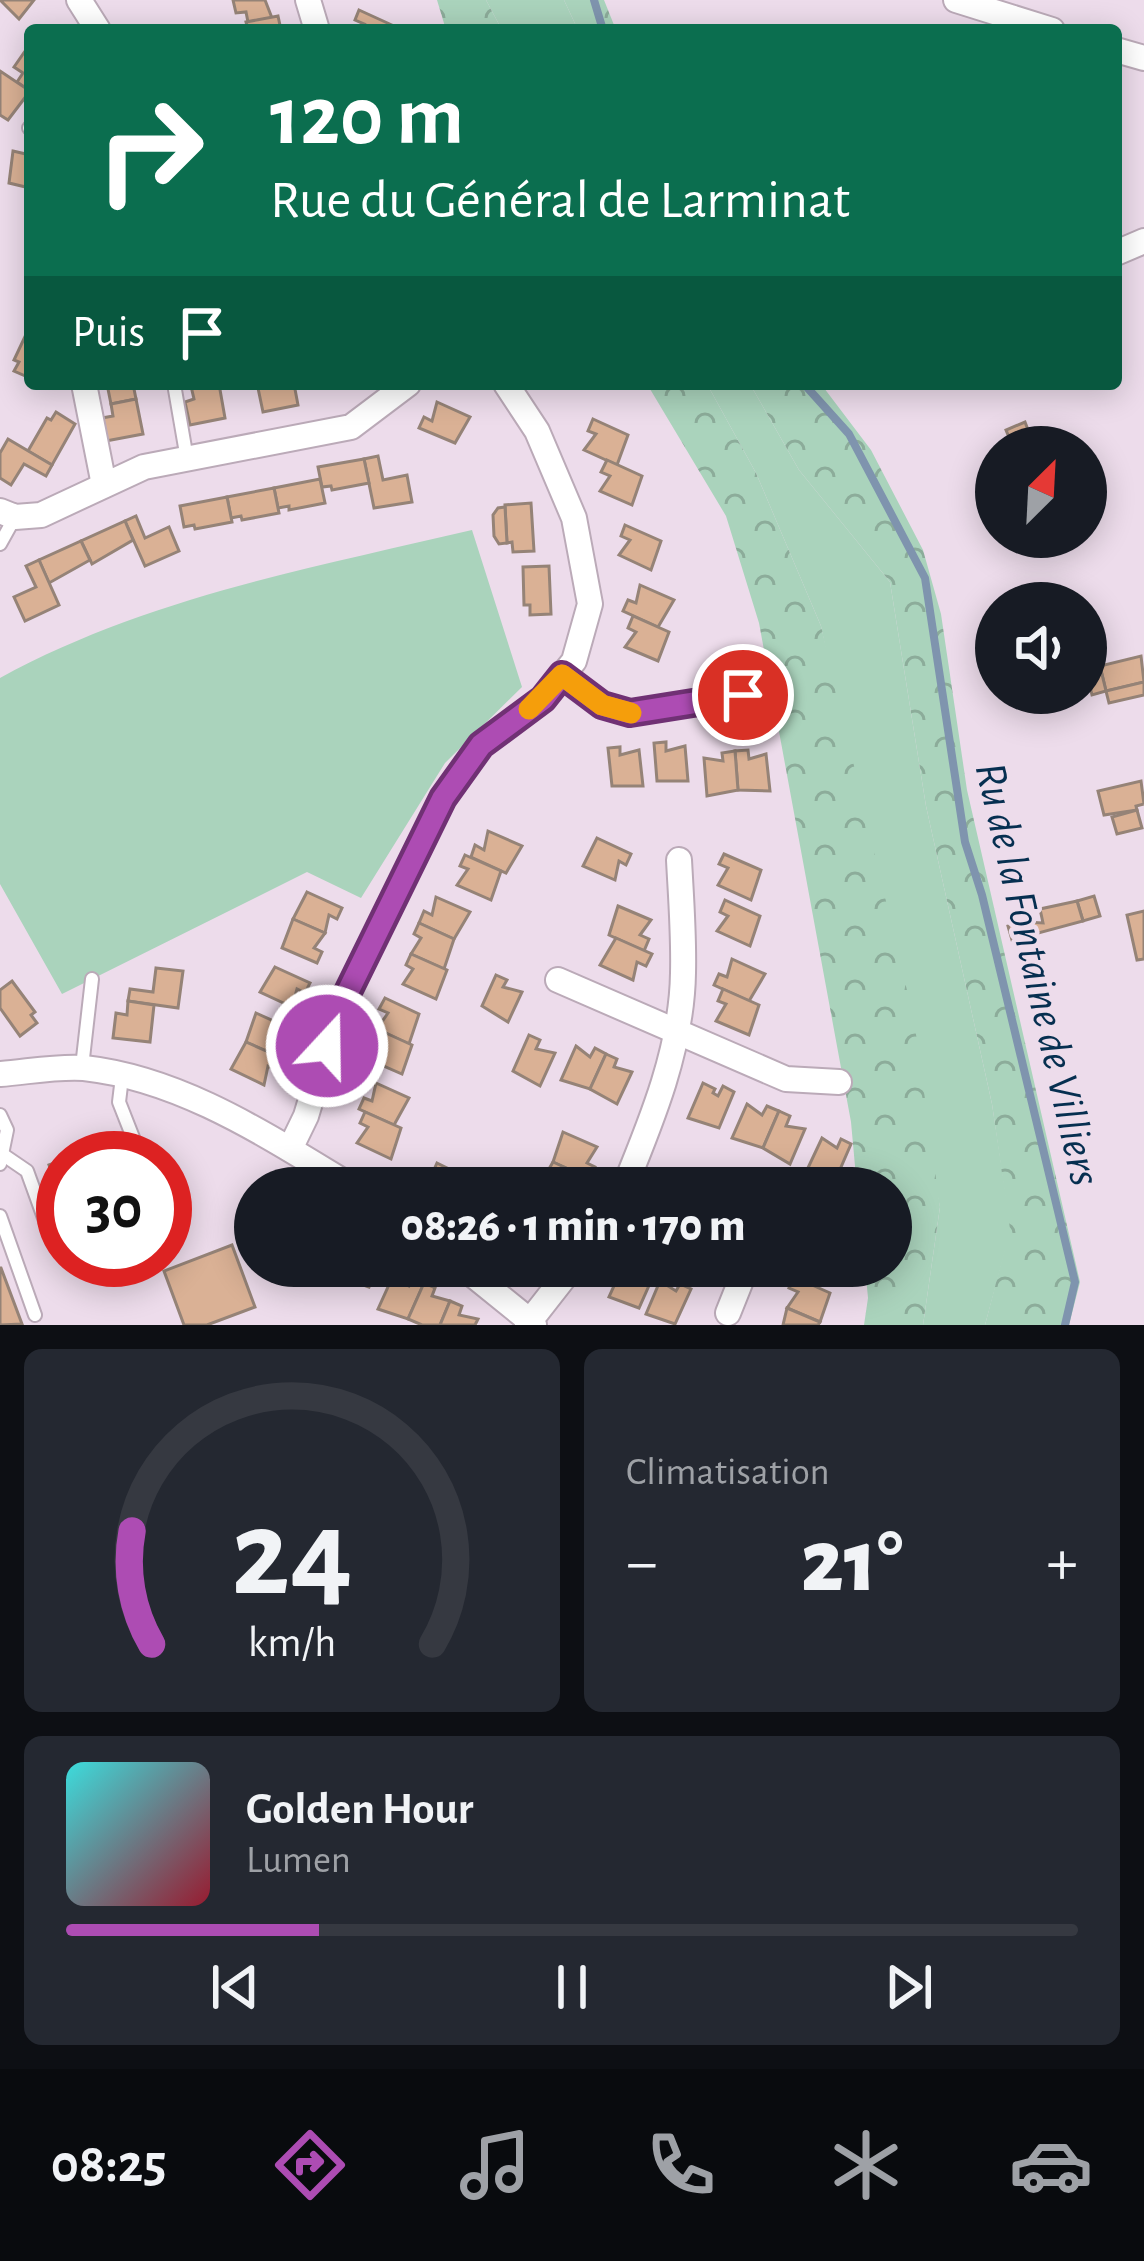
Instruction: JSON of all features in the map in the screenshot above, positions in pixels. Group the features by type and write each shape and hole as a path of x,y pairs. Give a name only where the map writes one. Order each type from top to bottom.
{"street":[{"path":"956,0 1033,24"},
{"path":"85,390 104,485"},
{"path":"8,514 41,514 144,467 351,428 400,390"},
{"path":"290,1149 306,1116 336,1016 443,798 481,745 543,699 574,661 590,604 574,518 537,430 510,390"},
{"path":"562,675 602,705 630,713 743,695"},
{"path":"633,1167 651,1122 676,1033 683,975 680,860"},
{"path":"558,980 786,1079 838,1082"},
{"path":"0,1074 82,1068 175,1091 236,1118 320,1167"},
{"path":"487,1287 530,1324 557,1287"},
{"path":"728,1313 738,1287"}],"lane":[{"path":"175,390 187,459"},
{"path":"0,544 8,514"},
{"path":"82,1068 92,980"},
{"path":"122,1077 119,1102 130,1131"},
{"path":"0,1115 7,1130 2,1160 27,1171 36,1196"},
{"path":"0,1216 35,1315"}],"green space":[{"path":"437,0 486,0 499,24 444,24"},
{"path":"486,0 564,0 575,24 499,24"},
{"path":"564,0 604,0 614,24 575,24"},
{"path":"651,390 710,390 756,473 821,626 914,1020 940,1207 923,1325 864,1325 867,1287 912,1287 912,1167 855,1167 851,1122 759,623 726,516"},
{"path":"710,390 753,390 799,470 890,582 926,806 992,1104 1011,1229 985,1325 923,1325 940,1207 821,626 756,473"},
{"path":"753,390 826,390 871,450 923,550 941,614 967,790 1080,1282 1069,1325 985,1325 1010,1229 992,1104 926,806 890,582 799,470"},
{"path":"472,530 522,687 445,763 361,898 307,872 62,994 0,884 0,678 113,626 171,606 290,572"}],"building":[{"path":"0,0 34,0 19,19"},
{"path":"233,0 265,0 272,18 248,22 246,12 236,13"},
{"path":"359,10 390,24 364,24 355,20"},
{"path":"278,16 280,24 246,24"},
{"path":"24,53 24,87 17,82 23,73 14,67"},
{"path":"0,71 24,87 24,99 8,120 0,115"},
{"path":"13,151 24,154 24,187 9,183"},
{"path":"24,339 24,375 14,371 19,362 14,360"},
{"path":"108,390 134,390 136,399 111,404"},
{"path":"192,390 220,390 225,418 190,425 185,402 194,399"},
{"path":"258,390 295,390 298,405 263,412"},
{"path":"136,399 143,434 106,441 102,418 113,416 111,404"},
{"path":"437,402 470,417 455,443 419,428 424,417 432,421"},
{"path":"56,412 75,424 52,465 28,451 47,418 51,420"},
{"path":"593,419 628,435 617,465 584,450 596,434 588,431"},
{"path":"8,439 52,465 46,476 24,464 11,485 0,478 0,453"},
{"path":"378,456 383,480 407,475 412,502 374,508 364,459"},
{"path":"364,459 369,483 332,490 322,487 318,467"},
{"path":"607,460 642,476 632,505 600,491 610,476 601,472"},
{"path":"320,479 325,503 278,508 274,488"},
{"path":"274,488 279,513 231,518 227,497"},
{"path":"227,497 232,522 184,527 180,506"},
{"path":"531,503 534,551 513,552 512,542 507,543 505,505"},
{"path":"505,507 507,543 499,544 493,515"},
{"path":"136,516 145,538 169,527 179,551 145,566 125,521"},
{"path":"125,521 133,540 92,564 81,541"},
{"path":"625,525 661,541 651,570 619,555 630,540 621,536"},
{"path":"81,541 90,560 49,583 39,560"},
{"path":"39,560 59,605 25,621 14,597 36,587 26,566"},
{"path":"549,566 551,614 530,615 530,605 524,605 523,567"},
{"path":"640,585 674,600 658,627 623,611 628,600 636,603"},
{"path":"633,616 669,632 658,661 625,647 636,632 628,628"},
{"path":"1141,656 1144,682 1107,691 1107,664"},
{"path":"1144,682 1144,695 1109,703 1107,691"},
{"path":"666,742 666,751 685,746 688,781 657,781 654,743"},
{"path":"620,747 620,755 639,750 643,786 612,786 608,748"},
{"path":"748,750 749,759 766,754 770,791 738,790 735,751"},
{"path":"735,751 738,790 707,796 704,758 723,761 722,753"},
{"path":"1141,781 1144,804 1136,806 1137,810 1104,815 1098,791"},
{"path":"1137,810 1142,828 1117,834 1112,817"},
{"path":"488,831 522,846 506,873 471,857 475,845 484,850"},
{"path":"597,838 631,854 626,865 619,861 615,880 583,866"},
{"path":"724,854 761,870 751,900 718,885 728,868 719,864"},
{"path":"465,855 501,871 491,900 457,885 468,869 460,866"},
{"path":"307,892 342,908 337,919 329,915 325,933 293,919"},
{"path":"1094,896 1100,916 1083,921 1077,901"},
{"path":"436,897 470,912 454,939 419,923 424,911 432,915"},
{"path":"725,900 760,916 750,946 717,931 728,916 720,912"},
{"path":"1077,901 1083,921 1012,940 1008,926 1043,923 1040,909"},
{"path":"618,906 651,920 640,935 649,939 644,951 609,935"},
{"path":"1144,911 1144,959 1137,960 1127,915"},
{"path":"293,919 325,933 314,948 322,952 317,963 282,948"},
{"path":"419,923 454,939 444,969 411,954 421,938 414,934"},
{"path":"616,938 652,954 646,966 637,962 633,980 600,965"},
{"path":"411,954 447,970 436,999 403,984 413,969 406,965"},
{"path":"732,959 765,974 749,1001 714,985 719,974 727,977"},
{"path":"275,967 310,983 305,993 297,989 292,1007 260,992"},
{"path":"156,968 183,971 178,1008 128,1001 130,989 153,992"},
{"path":"496,975 507,980 503,987 522,992 508,1022 482,1006"},
{"path":"12,981 35,1012 31,1015 37,1023 20,1036 0,1008 0,990"},
{"path":"723,989 759,1005 749,1035 716,1021 726,1004 718,1001"},
{"path":"385,998 419,1014 409,1044 377,1029 388,1013 379,1009"},
{"path":"128,1001 154,1005 150,1042 113,1038 116,1013 127,1015"},
{"path":"256,1013 289,1028 279,1042 287,1047 282,1058 246,1042"},
{"path":"377,1029 412,1045 402,1074 370,1060 380,1044 372,1040"},
{"path":"529,1035 540,1040 536,1049 555,1053 540,1086 513,1071"},
{"path":"246,1042 282,1058 277,1070 268,1066 264,1085 231,1069"},
{"path":"576,1046 590,1057 595,1048 606,1054 590,1089 561,1080"},
{"path":"606,1054 617,1059 614,1067 632,1072 617,1104 590,1089"},
{"path":"376,1083 409,1098 394,1125 359,1109 364,1098 372,1101"},
{"path":"703,1083 718,1096 723,1086 734,1092 719,1128 688,1118"},
{"path":"747,1104 762,1115 767,1106 779,1111 763,1148 732,1138"},
{"path":"779,1111 790,1116 786,1126 805,1129 790,1164 763,1148"},
{"path":"365,1112 401,1128 391,1159 357,1143 368,1127 360,1123"},
{"path":"563,1132 597,1147 587,1163 595,1167 564,1167 553,1162"},
{"path":"822,1138 837,1148 841,1139 851,1144 841,1167 808,1167"},
{"path":"232,1245 234,1287 248,1287 255,1307 207,1325 184,1325 170,1287 192,1287 192,1260"},
{"path":"1,1268 22,1324 0,1325"},
{"path":"388,1287 422,1287 408,1319 378,1309"},
{"path":"422,1287 435,1288 432,1296 450,1301 440,1325 408,1319"},
{"path":"614,1287 648,1287 639,1308 609,1297"},
{"path":"657,1287 691,1289 675,1324 646,1314"},
{"path":"816,1287 830,1293 820,1322 787,1308 798,1292 789,1288"},
{"path":"450,1301 462,1306 459,1315 478,1319 475,1325 440,1325"},
{"path":"787,1308 820,1322 783,1325"}],"waterway":[{"name":"Ru de la Fontaine de Villiers","path":"594,0 601,24"},
{"name":"Ru de la Fontaine de Villiers","path":"809,390 849,434 925,578 965,842 982,895 1075,1282 1065,1325"}],"slow traffic":[{"path":"529,709 562,675 602,705 631,713"}],"route":[{"path":"327,1046 336,1016 443,798 481,745 543,699 562,675 602,705 630,713 743,695"}]}
